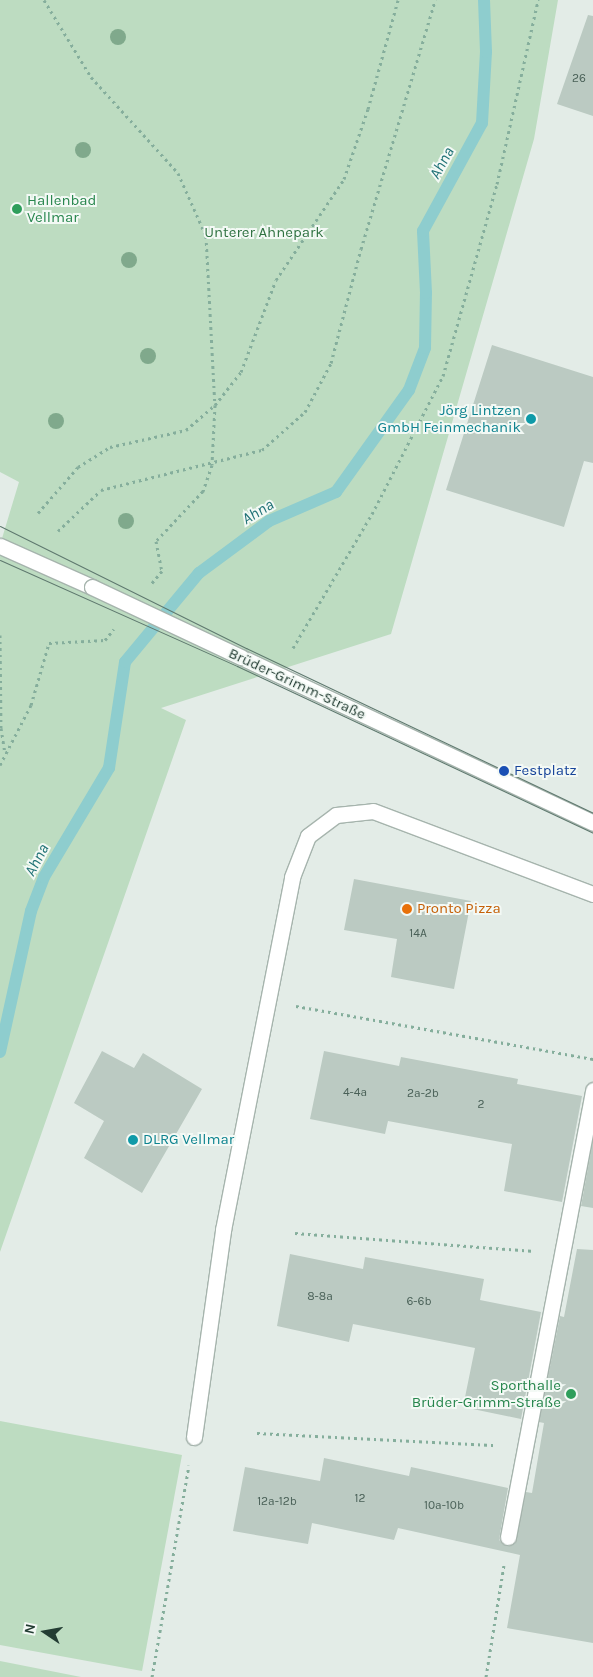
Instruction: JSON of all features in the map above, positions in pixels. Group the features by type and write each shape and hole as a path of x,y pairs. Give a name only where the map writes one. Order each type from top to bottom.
{"street":[{"name":"Brüder-Grimm-Straße","path":"1,549 92,588 593,823"},
{"path":"194,1437 223,1230 292,877 308,836 336,815 372,811 593,894"},
{"path":"508,1537 593,1090"}],"path":[{"path":"44,0 91,77 178,173 206,236 215,405 212,465 203,492 156,541 162,571"},
{"path":"38,513 78,467 110,447 186,430 215,405 241,372 276,280 344,179 368,109 398,0"},
{"path":"58,531 101,490 212,465 262,450 305,412 331,363 360,249 435,0"},
{"path":"291,652 372,514 443,376 497,184 538,0"},
{"path":"0,635 1,728 5,752"},
{"path":"0,765 5,752 31,706 49,643 105,640"},
{"path":"268,1001 593,1059"},
{"path":"295,1233 562,1253"},
{"path":"258,1432 525,1447"},
{"path":"152,1677 194,1437"},
{"path":"486,1677 508,1537"}],"green space":[{"name":"Unterer Ahnepark","path":"0,0 558,0 534,139 391,634 161,708 186,720 0,1252 0,545 19,482 0,472"},
{"path":"0,1421 182,1455 142,1671 0,1645"},
{"path":"0,1661 81,1677 0,1677"}],"building":[{"path":"588,15 593,16 593,116 557,104"},
{"name":"Jörg Lintzen GmbH Feinmechanik","path":"492,345 593,377 593,463 584,461 564,527 446,490"},
{"path":"354,879 471,901 454,989 391,977 397,939 344,930"},
{"name":"DLRG Vellmar","path":"102,1051 134,1068 143,1053 202,1089 142,1193 84,1158 104,1121 74,1103"},
{"path":"324,1051 399,1066 401,1057 518,1079 517,1084 582,1096 562,1202 504,1191 512,1144 388,1121 385,1134 310,1119"},
{"path":"593,1140 593,1208 581,1206"},
{"path":"577,1249 593,1250 593,1643 507,1628 520,1555 398,1528 394,1540 312,1523 308,1544 233,1531 245,1467 320,1481 324,1458 409,1476 411,1467 508,1488 499,1540 506,1546 515,1543 526,1492 532,1493 544,1423 539,1422 560,1316 564,1317"},
{"path":"290,1254 363,1269 365,1257 484,1279 480,1300 541,1312 521,1419 463,1407 475,1348 353,1324 349,1342 277,1326"}],"waterway":[{"name":"Ahna","path":"0,1052 31,911 44,877 109,768 125,662 199,573 269,521 336,492 409,390 425,348 426,293 423,231 482,123 486,52 484,0"}],"tram line":[{"path":"0,526 246,648 593,813"},
{"path":"0,560 237,666 593,833"}],"place":[{"name":"Hallenbad Vellmar","path":"17,209"},
{"name":"Jörg Lintzen GmbH Feinmechanik","path":"531,419"},
{"name":"Festplatz","path":"504,771"},
{"name":"Pronto Pizza","path":"407,909"},
{"name":"DLRG Vellmar","path":"133,1140"},
{"name":"Sporthalle Brüder-Grimm-Straße","path":"571,1394"}]}
